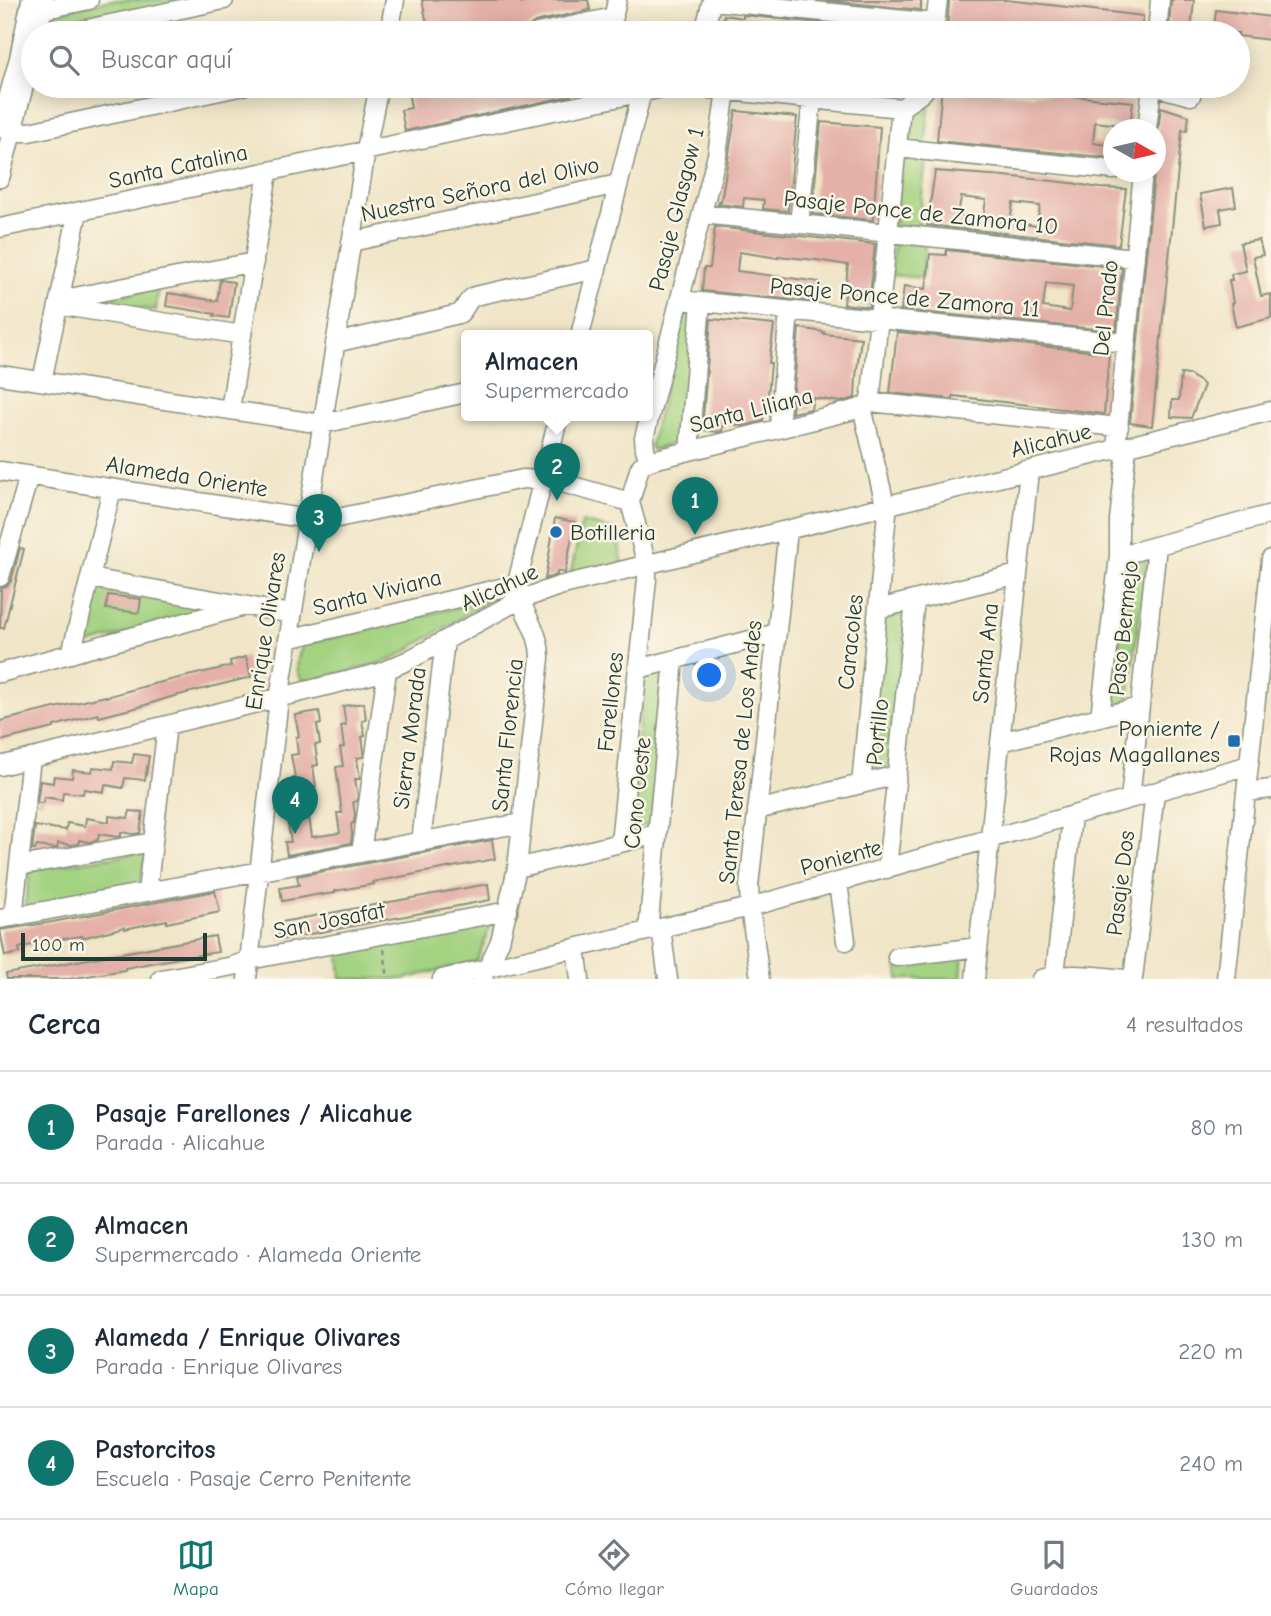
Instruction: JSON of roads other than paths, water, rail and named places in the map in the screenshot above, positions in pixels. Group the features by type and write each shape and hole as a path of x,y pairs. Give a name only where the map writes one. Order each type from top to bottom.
{"street":[{"path":"39,3 89,0"},
{"path":"125,21 224,0"},
{"path":"391,21 395,0"},
{"path":"707,21 712,0 879,21"},
{"path":"936,21 937,0"},
{"path":"1158,21 1160,0"},
{"path":"38,21 39,3"},
{"path":"35,21 39,3"},
{"path":"595,21 614,17"},
{"path":"0,55 21,56"},
{"path":"0,178 4,129 21,77"},
{"path":"4,129 29,132 187,98"},
{"name":"Enrique Olivares","path":"247,979 279,699 351,242 377,98"},
{"name":"Santa Catalina","path":"0,228 268,172 581,98"},
{"path":"581,330 640,98"},
{"name":"Pasaje Glasgow 1","path":"653,406 720,141 725,98"},
{"name":"Santa Catalina","path":"802,98 901,108"},
{"path":"915,98 901,108 871,394 865,405 1119,427"},
{"path":"1148,119 1151,98"},
{"path":"799,224 811,99"},
{"path":"897,148 1103,169"},
{"path":"230,410 268,172"},
{"name":"Del Prado","path":"1100,717 1119,555 1119,427 1135,258 1137,182"},
{"name":"Nuestra Señora del Olivo","path":"351,242 618,184"},
{"path":"42,381 78,212"},
{"name":"Pasaje Ponce de Zamora 10","path":"702,214 1135,258"},
{"path":"59,303 79,302 254,262"},
{"path":"335,343 459,314 475,296 597,269"},
{"name":"Pasaje Ponce de Zamora 11","path":"680,300 1127,342"},
{"path":"79,302 242,335"},
{"path":"689,451 701,302"},
{"path":"779,429 789,311"},
{"path":"0,375 323,424 461,394"},
{"name":"Santa Liliana","path":"649,461 865,405"},
{"name":"Caracoles","path":"861,784 887,523 886,506 865,405"},
{"name":"Alicahue","path":"0,766 387,671 445,640 518,592 559,586 647,565 1271,411"},
{"path":"518,592 558,421"},
{"name":"Pasaje Glasgow 1","path":"649,421 645,438 649,461"},
{"path":"647,565 631,502 639,470 649,461"},
{"name":"Alameda Oriente","path":"0,471 307,520 333,519 516,480 543,479 631,502"},
{"name":"Santa Ana","path":"975,979 1029,471"},
{"path":"0,577 29,475"},
{"path":"71,654 112,489"},
{"path":"1119,555 1271,514"},
{"name":"Santa Teresa de Los Andes","path":"760,979 749,886 788,530"},
{"name":"Paso Bermejo","path":"1130,799 1157,546"},
{"path":"1226,979 1271,559"},
{"name":"Farellones","path":"620,843 647,565"},
{"path":"878,609 1018,574"},
{"path":"90,578 292,614"},
{"name":"Santa Viviana","path":"288,639 518,592"},
{"name":"Santa Florencia","path":"485,973 500,941 517,868 540,649 518,592"},
{"name":"Portillo","path":"887,869 915,600"},
{"path":"0,673 244,606"},
{"path":"638,669 776,634"},
{"name":"Sierra Morada","path":"421,842 445,640"},
{"name":"Cono Oeste","path":"668,979 654,929 657,834 674,660"},
{"path":"361,853 387,671"},
{"path":"1000,742 1139,707"},
{"path":"147,892 167,725"},
{"path":"31,758 19,866 7,918 522,823"},
{"name":"Poniente","path":"442,979 485,973 576,948 750,907 1249,765"},
{"path":"757,810 897,775"},
{"path":"1246,792 1271,789"},
{"name":"Pasaje Dos","path":"1133,979 1155,792"},
{"path":"1072,816 1048,977 1083,974 1126,979"},
{"path":"517,868 657,834"},
{"path":"19,866 153,842"},
{"path":"838,883 846,941"},
{"name":"San Josafat","path":"161,979 508,911"},
{"path":"897,957 978,947"},
{"path":"576,948 580,979"}],"place":[{"name":"Almacen","path":"557,501"},
{"name":"Botilleria","path":"556,532"},
{"name":"Pasaje Farellones / Alicahue","path":"695,535"},
{"name":"Alameda / Enrique Olivares","path":"319,552"},
{"name":"Poniente / Rojas Magallanes","path":"1234,741"},
{"name":"Pastorcitos","path":"295,834"}]}
